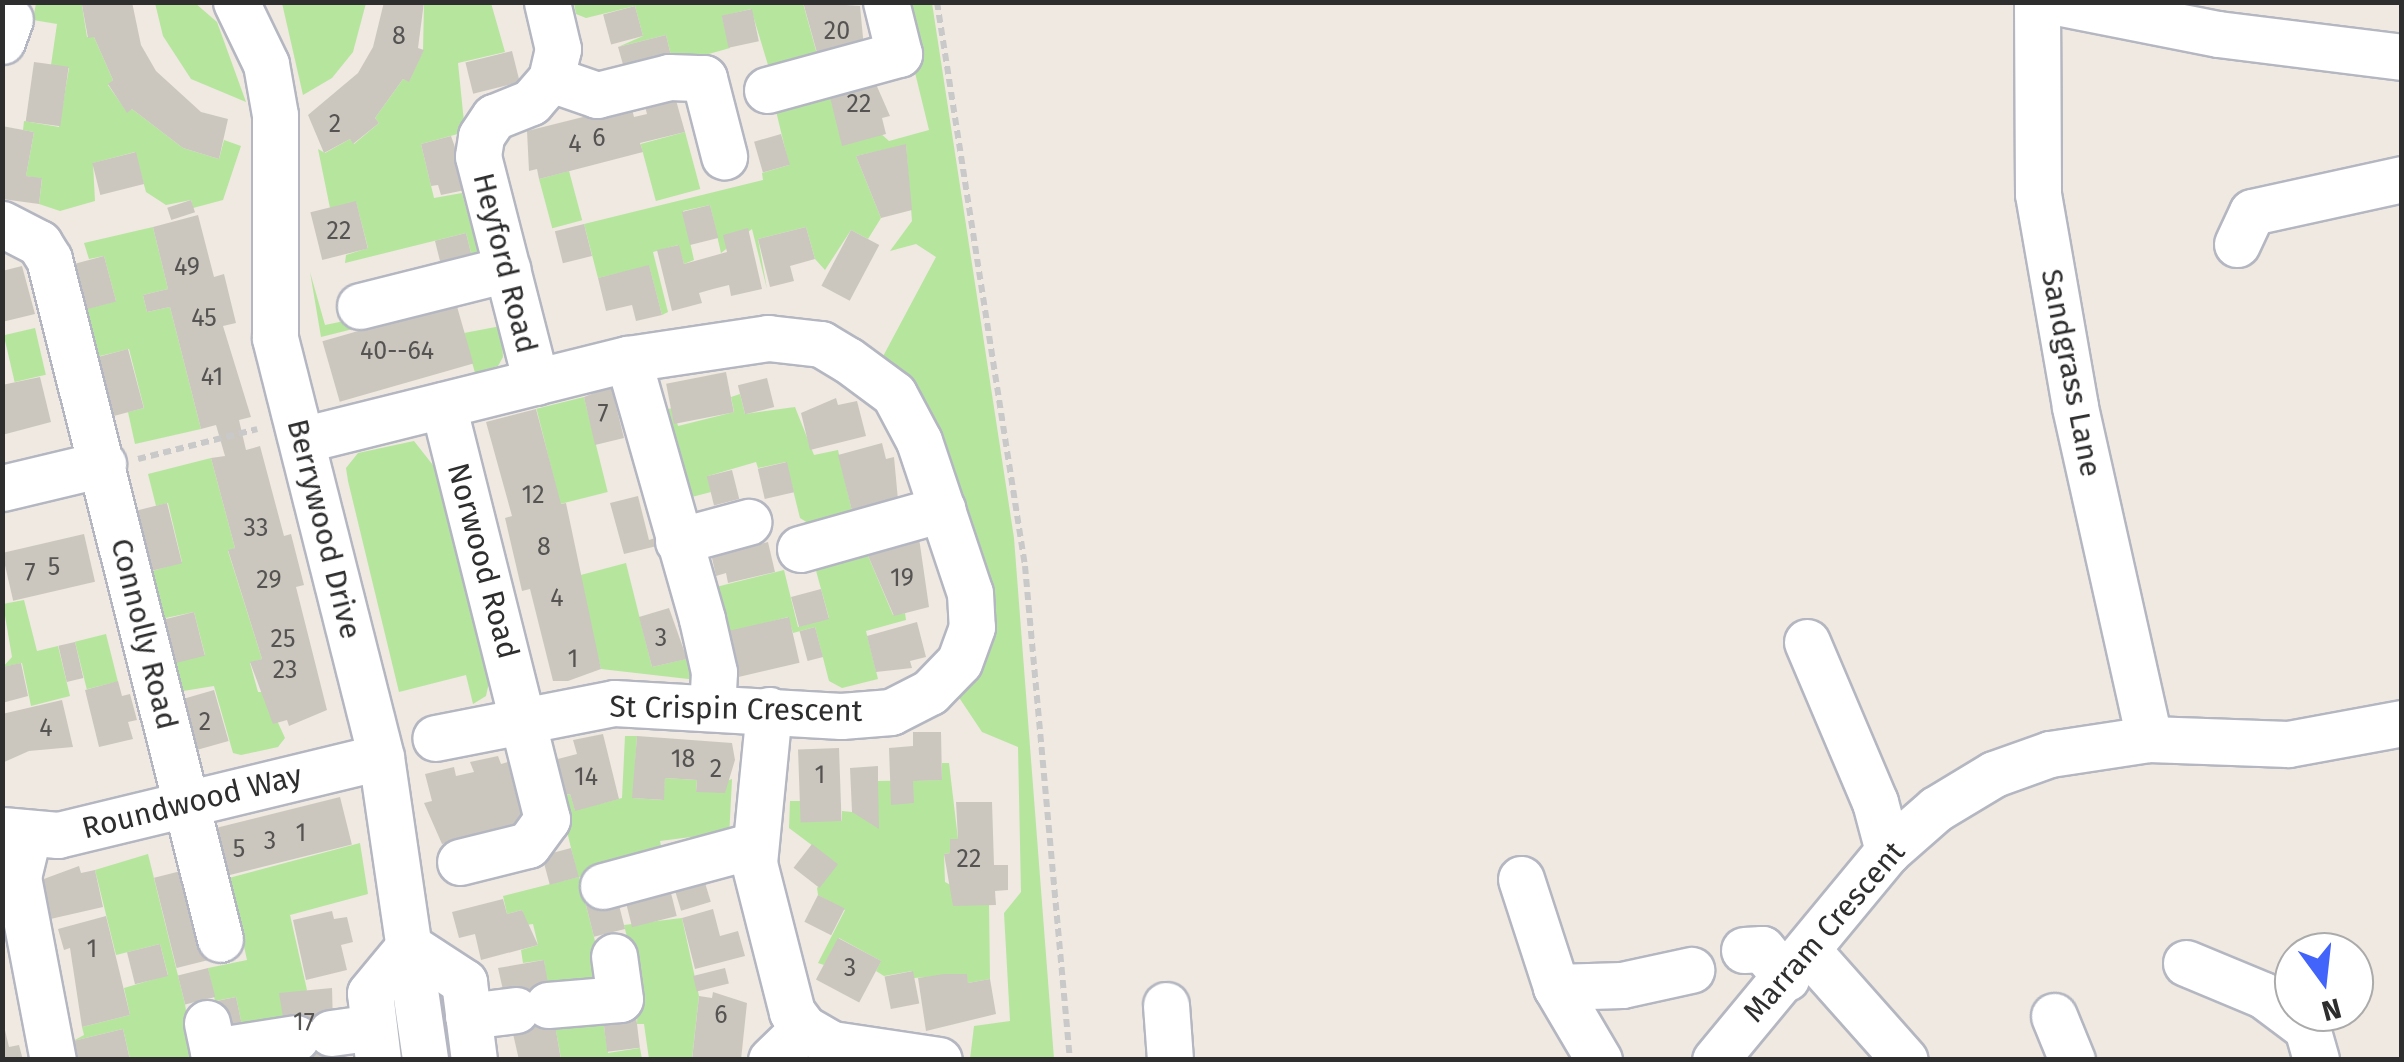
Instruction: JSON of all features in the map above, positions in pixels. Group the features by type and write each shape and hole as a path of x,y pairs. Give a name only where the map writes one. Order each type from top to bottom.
{"street":[{"path":"548,2 558,49 552,79 597,94 668,77 704,78 724,156"},
{"path":"767,90 899,54 886,2"},
{"name":"Sandgrass Lane","path":"2037,2 2038,194 2075,406 2149,739"},
{"path":"2056,2 2218,34 2402,58"},
{"name":"Berrywood Drive","path":"238,3 266,64 274,116 275,338 288,433 381,757 425,1060"},
{"name":"Heyford Road","path":"536,382 478,156 481,136 494,117 531,102 552,79"},
{"path":"2237,244 2252,212 2402,180"},
{"name":"Connolly Road","path":"2,224 40,243 49,259 220,939"},
{"path":"360,306 507,270"},
{"name":"St Crispin Crescent","path":"288,433 443,405 628,359 768,338 821,344 894,394 919,441 970,593 972,628 959,662 930,692 891,712 614,703 524,716 435,738"},
{"path":"628,359 714,672 712,706"},
{"name":"Norwood Road","path":"443,405 524,716 546,827 528,844 460,862"},
{"path":"2,488 103,466"},
{"path":"800,550 942,510"},
{"path":"678,541 748,522"},
{"path":"1808,642 1876,802 1888,851"},
{"path":"769,710 754,862 784,980 804,1028 832,1044 921,1059"},
{"name":"Marram Crescent","path":"1715,1060 1888,851 1936,809 1994,774 2050,754 2149,739 2288,744 2402,723"},
{"name":"Roundwood Way","path":"15,833 58,835 381,757"},
{"path":"15,833 17,949 53,1059"},
{"path":"603,886 756,845"},
{"path":"1521,879 1556,988 1592,1058"},
{"path":"207,1023 213,1052 345,1039 370,992 410,946 464,982 471,1038 532,1008 620,998 614,956"},
{"path":"1744,950 1762,949 1797,965 1905,1060"},
{"path":"2186,963 2263,994 2308,1028 2316,1060"},
{"path":"1556,988 1622,985 1691,970"},
{"path":"1166,1005 1170,1060"},
{"path":"2054,1016 2072,1060"},
{"path":"771,1060 804,1028"}],"path":[{"path":"937,2 1025,566 1070,1060"},
{"path":"103,466 288,433"}],"green space":[{"path":"36,3 88,3 82,5 87,37 94,37 113,80 108,85 127,112 132,109 183,148 219,159 224,140 241,146 223,200 193,208 191,200 166,205 146,192 135,152 93,163 95,201 60,211 39,204 42,179 26,176 34,132 23,130 24,121 59,127 69,68 51,65 57,24 33,20"},
{"path":"155,3 195,3 217,22 246,102 191,79 163,36"},
{"path":"282,3 366,3 353,52 332,78 303,95"},
{"path":"424,3 491,3 505,52 458,63 465,132 421,144 434,198 462,193 481,263 474,265 466,233 345,263 346,255 368,248 356,202 330,208 318,149 325,153 350,139 354,144 379,123 375,118 403,79 409,81 423,51"},
{"path":"574,3 803,3 820,65 785,73 768,65 751,9 722,16 730,48 673,64 666,35 618,47 643,36 635,6 586,18 576,14"},
{"path":"898,3 932,3 1014,538 1054,1059 970,1059 974,1026 1010,1021 1004,913 1021,892 1018,747 982,732 954,690 971,665 880,362 936,257 916,244 890,251 912,221 906,145 856,156 881,218 868,239 851,230 825,270 815,259 806,227 758,239 767,289 752,229 721,253 710,205 683,211 694,260 684,264 678,245 653,252 668,312 662,315 649,266 598,278 584,224 763,180 762,173 789,165 776,111 788,95 827,85 889,141 929,130"},
{"path":"685,132 700,189 656,201 641,144"},
{"path":"569,171 582,220 552,228 539,179"},
{"path":"153,227 168,289 143,295 147,312 170,307 201,429 135,444 128,412 144,408 129,349 96,357 83,310 116,301 104,256 89,259 84,243"},
{"path":"310,272 325,325 359,318 361,327 321,337"},
{"path":"501,326 503,357 498,366 475,373 464,333"},
{"path":"35,328 46,375 15,382 4,335"},
{"path":"740,394 745,414 795,407 814,455 838,450 852,511 816,528 800,518 786,462 758,468 756,462 708,476 711,492 684,499 663,410 673,408 678,426 734,412 731,397"},
{"path":"584,397 608,492 560,504 536,409"},
{"path":"414,441 436,469 490,678 486,696 473,704 466,675 399,692 348,481 346,468 358,453"},
{"path":"211,458 235,548 228,551 262,659 250,663 258,692 264,692 285,738 278,747 241,755 233,753 214,686 177,692 171,663 205,655 194,612 161,619 149,572 182,562 168,503 156,506 148,474"},
{"path":"866,551 893,615 905,613 906,620 866,631 878,679 842,688 829,681 815,627 793,633 788,617 720,635 708,589 784,570 798,627 829,618 815,567"},
{"path":"626,563 652,667 686,659 684,650 694,651 697,680 601,669 577,576"},
{"path":"24,600 37,651 58,646 70,696 31,706 22,663 3,667 12,657 3,604"},
{"path":"106,634 118,682 87,689 75,642"},
{"path":"625,736 637,736 633,798 663,800 665,778 697,780 696,792 732,779 729,838 695,847 691,837 660,841 663,855 579,877 602,969 592,983 548,991 544,960 523,963 521,950 538,945 533,924 526,925 522,910 507,914 503,896 578,877 559,798 570,794 575,810 622,798"},
{"path":"942,763 949,763 958,839 950,839 950,853 944,854 945,882 989,905 990,979 968,983 966,974 914,978 912,971 884,976 876,971 881,961 839,938 824,965 818,963 845,910 818,895 817,888 837,864 789,828 790,801 801,801 802,821 842,821 842,811 852,812 878,781 942,780"},
{"path":"360,843 368,894 290,915 307,990 284,1025 243,1030 236,997 215,1001 208,968 247,960 229,878"},
{"path":"148,854 185,1004 193,1059 130,1059 123,1029 73,1041 84,1035 82,1027 130,1015 124,988 168,975 160,944 116,955 95,870"},
{"path":"682,918 699,996 692,1059 649,1059 644,1024 637,1024 638,982 624,925"},
{"path":"554,1020 603,1020 608,1053 640,1048 642,1059 561,1059"}],"building":[{"path":"132,2 141,45 156,71 201,112 228,119 219,159 183,148 132,109 127,113 108,84 113,80 94,37 88,38 82,5"},
{"path":"384,2 424,2 418,48 424,50 409,82 403,79 375,118 379,123 353,144 350,139 324,153 308,115 358,73 373,47"},
{"path":"803,2 860,6 864,48 819,60"},
{"path":"635,6 643,36 611,44 603,15"},
{"path":"752,9 759,41 729,48 722,15"},
{"path":"666,35 673,64 666,65 685,132 640,143 643,152 539,179 537,169 529,171 527,131 631,105 634,117 647,114 636,72 626,75 618,47"},
{"path":"512,51 520,82 473,94 465,63"},
{"path":"34,62 69,67 60,126 26,121"},
{"path":"872,75 890,116 882,118 886,134 842,146 827,85"},
{"path":"2,126 34,132 26,176 42,178 39,204 2,199"},
{"path":"781,134 790,165 763,172 754,142"},
{"path":"451,136 470,189 441,195 438,185 431,186 421,144"},
{"path":"906,144 912,210 881,218 856,156"},
{"path":"136,152 144,184 100,195 92,163"},
{"path":"191,200 195,212 171,220 167,208"},
{"path":"356,201 368,249 322,260 310,212"},
{"path":"710,205 718,238 690,245 682,212"},
{"path":"198,215 214,277 224,274 236,323 223,326 251,417 239,420 246,450 260,446 284,536 291,534 304,585 296,587 327,710 289,726 287,720 273,724 250,662 262,659 228,550 235,548 211,458 225,456 216,425 201,429 170,307 147,312 143,295 168,289 153,227"},
{"path":"584,224 592,256 563,263 555,231"},
{"path":"806,227 815,259 790,266 794,281 770,287 758,239"},
{"path":"748,228 762,289 731,296 729,285 699,293 702,303 672,311 657,250 679,245 684,264 727,252 723,235"},
{"path":"851,230 879,245 850,301 821,286"},
{"path":"466,233 474,265 443,273 435,241"},
{"path":"104,256 116,301 84,310 72,265"},
{"path":"649,265 662,315 636,321 632,305 606,311 598,278"},
{"path":"22,266 35,314 2,322 2,271"},
{"path":"456,303 473,364 340,402 322,341"},
{"path":"128,349 144,408 112,416 96,358"},
{"path":"726,372 734,412 674,424 666,384"},
{"path":"40,377 51,422 2,435 2,385"},
{"path":"767,378 774,407 745,414 738,385"},
{"path":"617,384 613,394 624,438 595,445 584,397"},
{"path":"836,398 838,405 857,401 866,436 810,450 801,413"},
{"path":"536,409 561,504 566,503 601,669 568,681 553,681 530,589 522,591 505,518 512,516 486,422"},
{"path":"882,443 886,459 894,457 898,500 852,511 838,455"},
{"path":"787,462 794,492 765,499 758,469"},
{"path":"732,470 739,499 714,505 707,476"},
{"path":"638,496 649,540 655,538 657,546 624,554 610,503"},
{"path":"167,503 182,563 149,571 134,511"},
{"path":"84,534 95,582 13,601 2,553"},
{"path":"919,538 929,607 894,616 866,551"},
{"path":"768,542 775,572 728,583 726,573 716,576 710,549 720,547 721,554"},
{"path":"821,589 829,619 799,627 791,597"},
{"path":"669,608 687,659 652,667 639,617"},
{"path":"194,612 205,656 172,664 161,620"},
{"path":"789,617 800,663 735,678 725,632"},
{"path":"917,622 926,657 910,661 912,668 876,672 867,636"},
{"path":"815,627 823,657 808,661 800,631"},
{"path":"75,642 83,678 67,682 58,646"},
{"path":"21,663 28,696 2,703 2,667"},
{"path":"118,681 122,696 130,694 137,720 128,722 133,739 99,747 85,690"},
{"path":"214,690 229,741 195,751 180,700"},
{"path":"62,700 73,747 29,751 2,763 2,714"},
{"path":"913,732 941,732 942,780 913,781 914,803 891,805 889,748 913,746"},
{"path":"603,734 619,799 575,811 570,794 562,796 554,760 577,754 573,740"},
{"path":"637,736 732,743 735,760 725,793 696,792 697,780 665,778 664,800 632,798"},
{"path":"839,748 842,821 801,822 798,749"},
{"path":"498,756 501,764 508,762 513,781 520,779 525,824 442,844 424,803 432,801 425,774 454,767 456,776 474,772 470,762"},
{"path":"878,766 879,829 852,812 850,768"},
{"path":"340,797 352,845 228,876 216,828"},
{"path":"956,802 992,802 994,865 1008,865 1008,890 995,891 996,905 953,906 944,854 950,853 950,839 958,839"},
{"path":"812,844 838,864 820,888 794,868"},
{"path":"571,848 579,877 550,885 542,856"},
{"path":"79,866 81,873 95,870 103,907 46,920 41,880"},
{"path":"189,869 211,959 177,968 154,878"},
{"path":"702,873 711,902 681,911 672,882"},
{"path":"669,885 677,916 632,927 624,896"},
{"path":"818,895 845,909 831,935 804,922"},
{"path":"617,897 625,929 594,937 586,905"},
{"path":"503,899 507,914 522,910 538,945 481,960 475,934 459,938 452,912"},
{"path":"713,909 720,936 738,931 745,956 695,969 682,918"},
{"path":"332,911 334,919 347,917 353,942 341,945 347,970 306,980 293,920"},
{"path":"106,916 130,1015 82,1027 70,948 64,950 58,929"},
{"path":"838,938 881,961 859,1003 816,979"},
{"path":"160,944 168,976 135,984 127,952"},
{"path":"544,960 561,1060 519,1060 498,968"},
{"path":"208,968 215,997 185,1005 178,975"},
{"path":"725,968 729,984 697,992 693,976"},
{"path":"913,971 919,1003 891,1009 885,977"},
{"path":"967,974 968,983 990,979 996,1014 926,1031 918,978"},
{"path":"332,988 334,1060 290,1060 279,993"},
{"path":"713,992 747,1003 741,1060 692,1060 699,996 712,998"},
{"path":"236,997 243,1030 223,1035 215,1001"},
{"path":"636,1016 640,1048 607,1052 603,1020"},
{"path":"4,1026 9,1047 19,1045 23,1060 2,1060"},
{"path":"123,1029 130,1060 76,1060 73,1041"}]}
